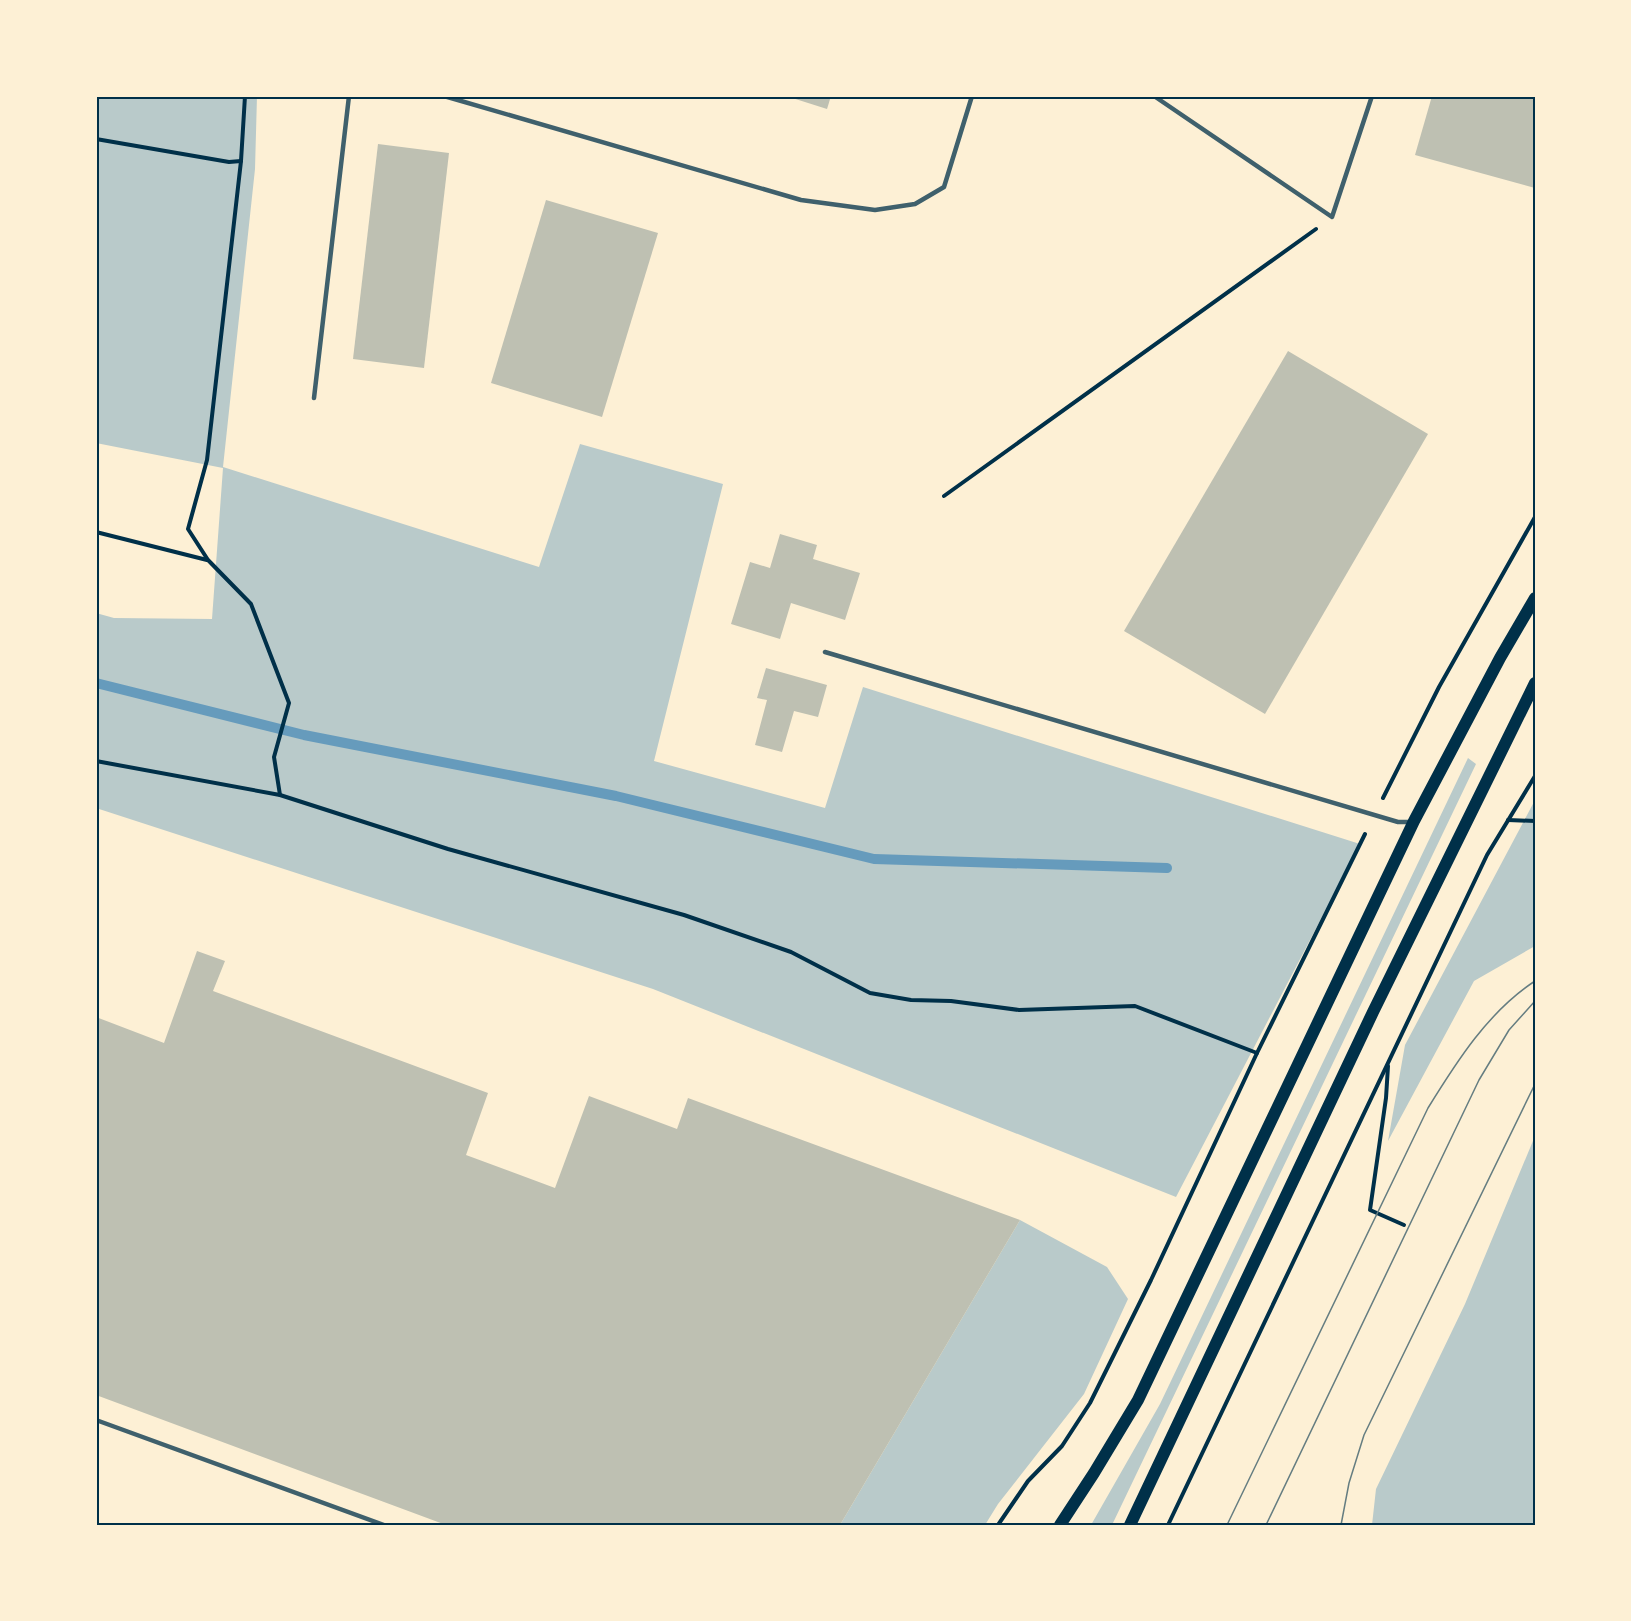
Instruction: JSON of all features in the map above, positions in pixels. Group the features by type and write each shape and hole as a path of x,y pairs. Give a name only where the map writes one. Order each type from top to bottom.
{"main road":[{"path":"1060,1525 1138,1400 1414,821 1500,657 1535,598"},
{"path":"1130,1525 1378,1001 1535,683"}],"lane":[{"path":"314,398 349,96"},
{"path":"444,96 801,200 875,210 915,204 944,187 972,96"},
{"path":"1154,96 1332,217 1372,96"},
{"path":"825,652 1398,822 1414,821"},
{"path":"96,1420 384,1525"}],"path":[{"path":"245,96 241,161 207,460 188,529 208,560 251,604 289,703 274,757 280,795"},
{"path":"96,139 229,162 241,161"},
{"path":"944,496 1332,217"},
{"path":"998,1525 1028,1481 1062,1446 1090,1403 1151,1280 1257,1053 1374,815 1439,687 1535,517"},
{"path":"96,532 208,560"},
{"path":"96,761 280,795 448,849 684,915 791,952 870,993 911,1000 951,1001 1019,1010 1135,1006 1257,1053"},
{"path":"1168,1525 1487,855 1535,776"},
{"path":"1508,820 1535,821"},
{"path":"1388,1062 1386,1098 1370,1210 1404,1225"}],"shaded area":[{"path":"96,96 257,96 255,169 223,467 539,567 580,444 723,484 654,761 825,808 863,687 1360,844 1176,1197 653,989 96,808 96,613 114,618 212,619 223,468 96,443"},
{"path":"1468,758 1476,764 1112,1525 1091,1525 1160,1404"},
{"path":"1535,800 1535,946 1474,981 1388,1141 1405,1045"},
{"path":"1535,1136 1535,1525 1372,1525 1376,1489 1465,1304"},
{"path":"1020,1220 1107,1267 1128,1299 1084,1394 998,1504 985,1525 840,1525"}],"building":[{"path":"786,96 831,96 827,109"},
{"path":"1432,96 1535,96 1535,188 1415,155"},
{"path":"378,144 449,153 424,368 353,359"},
{"path":"546,200 658,233 602,417 491,383"},
{"path":"1288,351 1428,434 1265,714 1124,631"},
{"path":"780,534 817,545 813,559 860,573 845,620 791,603 780,639 731,624 750,562 770,568"},
{"path":"766,668 827,685 818,717 794,711 782,752 755,745 767,700 757,698"},
{"path":"197,951 225,961 213,991 488,1093 466,1155 555,1188 589,1096 677,1129 688,1098 1020,1220 840,1525 446,1525 96,1395 96,1017 164,1043"}],"waterway":[{"path":"96,683 304,735 616,796 874,859 1167,868"}],"tram line":[{"path":"1227,1525 1428,1108 1462,1055 1488,1022 1518,993 1535,981"},
{"path":"1266,1525 1479,1080 1509,1030 1535,1001"},
{"path":"1341,1525 1349,1483 1364,1435 1535,1084"}]}
